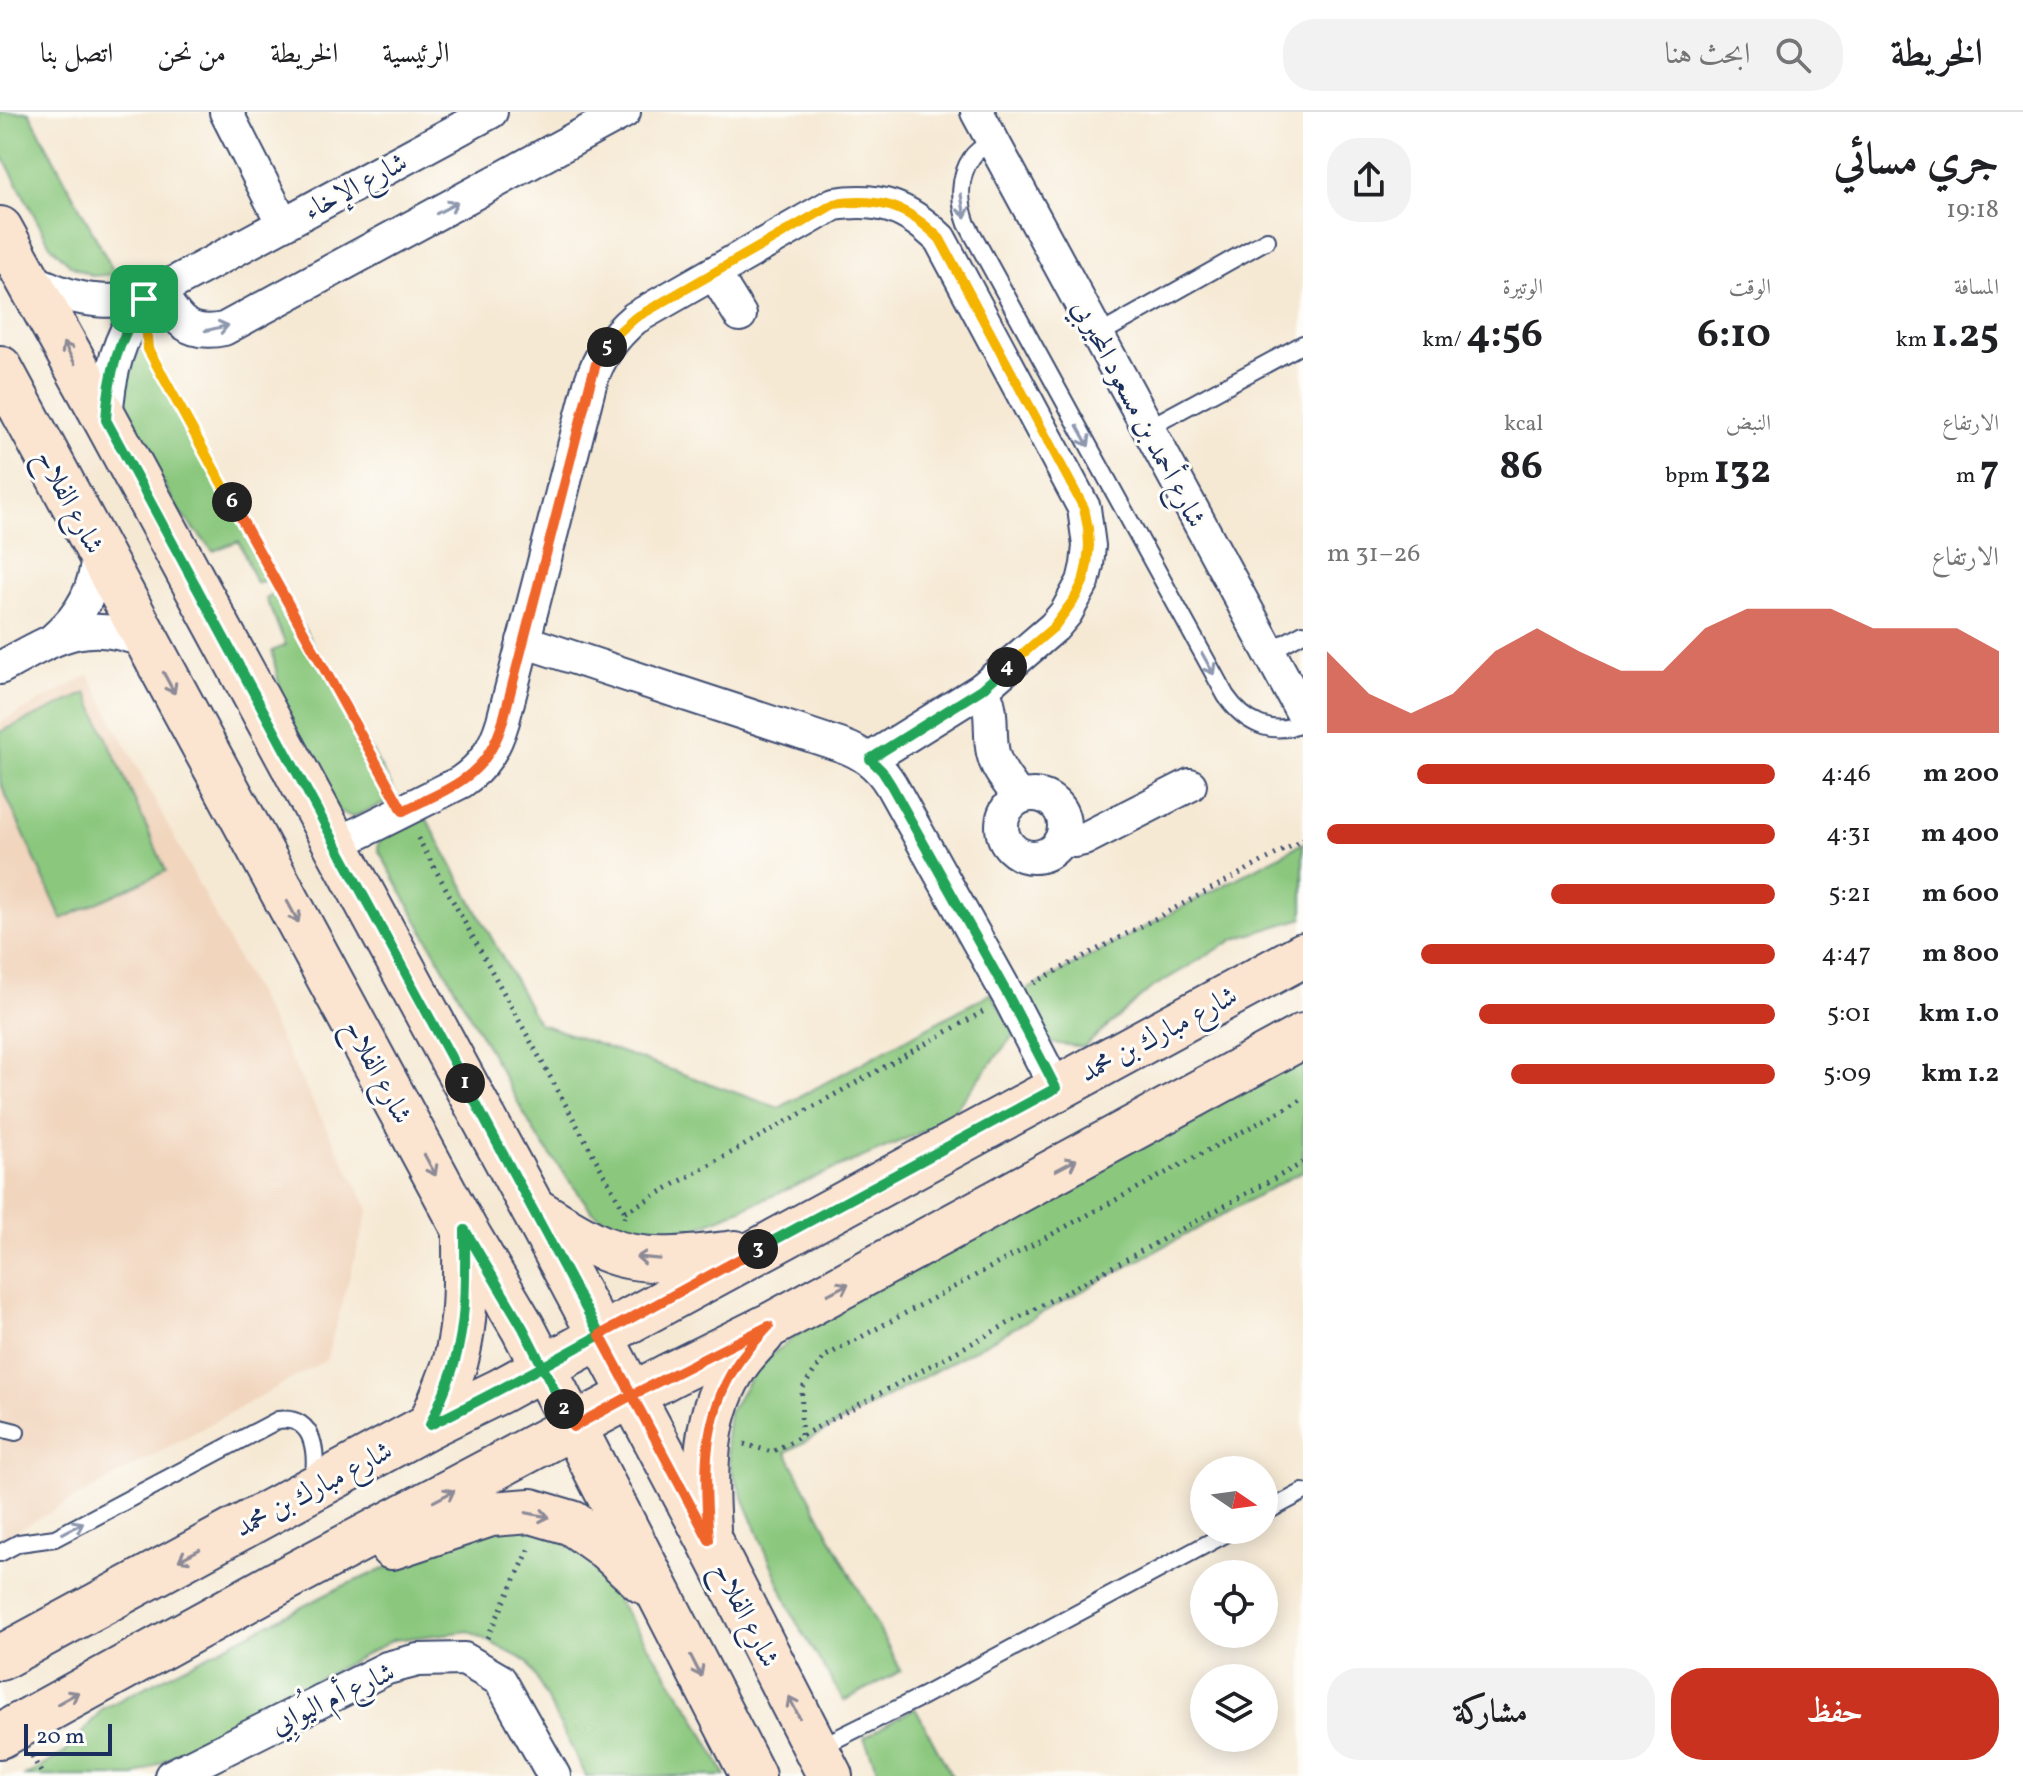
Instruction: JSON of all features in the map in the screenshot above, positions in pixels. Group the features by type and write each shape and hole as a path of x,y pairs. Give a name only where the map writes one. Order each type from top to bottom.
{"main road":[{"name":"شارع الفلاح","path":"0,229 533,1209 709,1540 823,1763"},
{"name":"شارع الفلاح","path":"4,379 465,1230 523,1328 753,1776"},
{"name":"شارع مبارك بن محمد","path":"0,1658 430,1425 500,1391 1303,955"},
{"path":"0,1736 276,1584 769,1326 1303,1036"},
{"path":"533,1209 608,1250 634,1256 677,1259 754,1251"},
{"path":"430,1425 448,1385 460,1340 465,1291 465,1230"},
{"path":"709,1540 704,1484 708,1441 718,1399 737,1363 769,1326"},
{"path":"276,1584 491,1514 531,1511 572,1523 607,1548 660,1596"},
{"path":"0,1619 50,1631"}],"street":[{"name":"شارع الإخاء","path":"226,112 283,224"},
{"path":"106,420 108,388 116,356 128,326 152,294 183,324 204,331 224,329 624,112"},
{"name":"شارع الإخاء","path":"26,277 54,292 83,300 114,302 152,294 475,116"},
{"name":"شارع أحمد بن مسعود المحيربي","path":"986,121 1303,714"},
{"path":"335,845 461,782 486,760 499,735 596,364 619,332 635,318 834,204 853,201 873,201 909,213 940,239 1084,508 1089,546 1083,582 1066,613 1054,627 982,689 870,759"},
{"path":"714,273 740,315"},
{"path":"0,668 55,638 73,621 95,577 98,553"},
{"path":"55,638 102,631 148,643"},
{"path":"523,641 840,745 870,759 891,785 1056,1088"},
{"path":"982,689 990,704 995,760 1019,797"},
{"path":"1062,840 1084,839 1190,785"},
{"path":"1041,796 1051,800 1063,818 1062,840 1046,855 1025,857 1007,845 1002,835 1004,813 1019,797 1041,796"},
{"name":"شارع أم اليُوابِي","path":"171,1776 203,1768 387,1668 418,1660 464,1659 500,1680 554,1776"}],"lane":[{"path":"986,121 962,182 960,199 967,224 1226,696 1235,709 1259,725 1290,728 1303,722"},
{"path":"1098,335 1267,240"},
{"path":"1148,428 1303,344"},
{"path":"1270,651 1303,633"},
{"path":"0,1553 25,1542 55,1538 278,1420 295,1421 307,1430 311,1438 315,1462 312,1489"},
{"path":"1278,1505 1303,1492"},
{"path":"823,1763 923,1696 1207,1544"}],"path":[{"path":"152,294 148,349 625,1212 1009,997 1303,840"},
{"path":"801,1436 802,1389 824,1357 1303,1099"},
{"path":"772,1452 1303,1163"},
{"path":"474,1665 534,1541"}],"shaded area":[{"path":"89,675 369,1209 326,1360 0,1540 0,723"}],"green space":[{"path":"0,112 29,112 115,274 93,276 71,266 50,245 0,151"},
{"path":"148,345 273,578 256,583 239,541 213,551 178,510 126,414 126,383 138,353"},
{"path":"281,587 398,798 352,817 338,811 286,717 272,651 286,645 266,599"},
{"path":"87,693 166,871 62,919 0,782 0,732"},
{"path":"424,814 538,1023 779,1108 991,993 1015,1033 945,1122 697,1228 656,1237 621,1233 591,1210 536,1135 378,849 380,836"},
{"path":"1303,843 1303,918 1235,939 1150,989 1084,1047 1051,1043 1017,995"},
{"path":"1303,1057 1303,1171 786,1452 901,1671 844,1701 794,1618 731,1469 726,1439 729,1412 759,1365 840,1300"},
{"path":"542,1526 594,1565 692,1712 726,1776 586,1776 528,1662 469,1631 393,1640 135,1776 25,1776 66,1752 102,1709 343,1586 483,1528"},
{"path":"915,1708 952,1776 880,1776 864,1738"}],"route":[{"path":"144,299 128,326 116,356 108,388 106,420 600,1335 543,1366 500,1391 430,1425 448,1385 460,1340 464,1315 465,1230 523,1328 543,1366 573,1427 632,1395 709,1540 704,1484 708,1441 718,1399 737,1363 769,1326 632,1395 600,1335 1056,1088 891,785 870,759 982,689 1066,613 1083,582 1087,565 1089,546 1084,508 940,239 909,213 891,206 873,201 834,204 635,318 607,347 596,364 590,384 499,735 486,760 474,772 461,782 403,811 148,349 144,299"}]}
